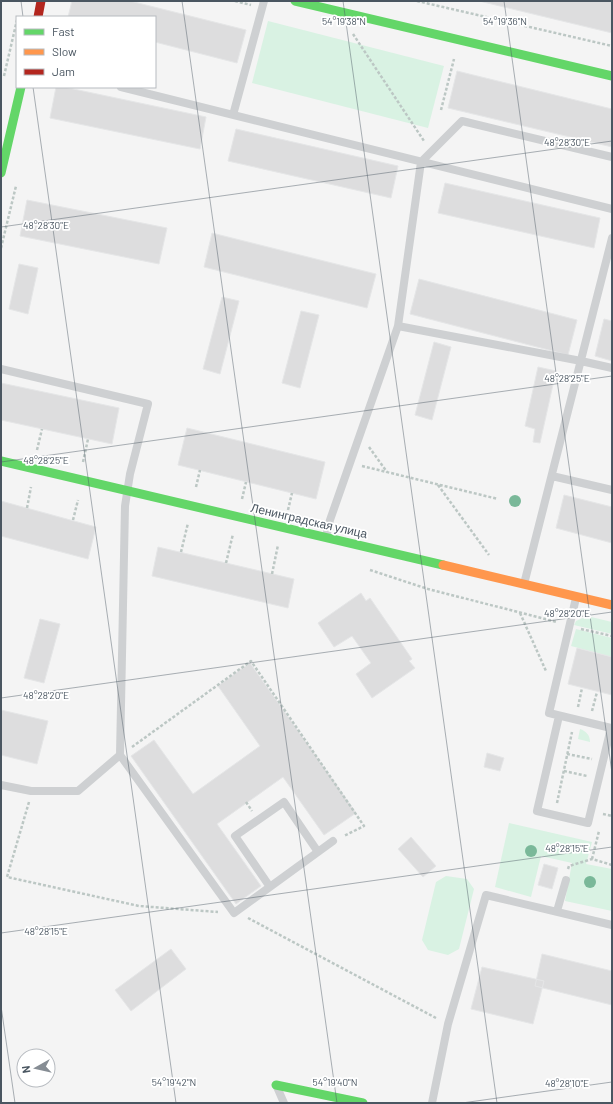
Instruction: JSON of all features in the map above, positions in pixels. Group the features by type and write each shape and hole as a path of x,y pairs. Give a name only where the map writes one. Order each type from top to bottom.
{"street":[{"path":"38,16 41,1"},
{"path":"295,1 612,76"},
{"path":"1,173 21,88"},
{"name":"Ленинградская улица","path":"1,461 612,605"},
{"path":"276,1085 363,1103"}],"lane":[{"path":"233,115 264,1"},
{"path":"125,88 612,210"},
{"path":"325,537 398,326 421,162 462,121 612,157"},
{"path":"524,584 612,238"},
{"path":"398,326 612,368"},
{"path":"1,369 148,404 130,474 125,506 120,755 234,914 334,841"},
{"path":"552,476 612,490"},
{"path":"559,716 537,811 588,823 610,728 549,713 576,597"},
{"path":"1,785 31,792 78,791 120,755"},
{"path":"270,887 235,836 284,802 318,852"},
{"path":"557,911 566,880"},
{"path":"432,1103 448,1024 486,895 612,925"},
{"path":"276,1085 284,1103"}],"path":[{"path":"417,1 612,46"},
{"path":"3,83 16,24"},
{"path":"352,34 431,152"},
{"path":"441,110 455,52"},
{"path":"37,452 42,429"},
{"path":"360,435 388,472"},
{"path":"82,463 88,439"},
{"path":"349,464 498,499"},
{"path":"196,489 200,470"},
{"path":"242,499 246,482"},
{"path":"27,508 32,484"},
{"path":"438,485 490,557"},
{"path":"288,510 292,493"},
{"path":"73,520 79,495"},
{"path":"181,552 188,521"},
{"path":"226,563 233,532"},
{"path":"272,574 279,543"},
{"path":"368,569 428,589 553,621"},
{"path":"520,613 555,689"},
{"path":"120,755 251,661 364,826 334,841"},
{"path":"578,707 582,688"},
{"path":"592,711 597,692"},
{"path":"572,706 599,712"},
{"path":"554,815 568,754 574,719"},
{"path":"568,754 603,761"},
{"path":"564,771 599,778"},
{"path":"31,792 7,878 139,906 234,914 254,920 448,1024"},
{"path":"603,814 612,816"},
{"path":"566,880 569,866 592,859 612,865"}],"green space":[{"path":"268,21 444,66 428,128 252,83"},
{"path":"587,616 612,622 612,634 574,625 576,621"},
{"path":"576,629 612,638 612,657 571,646"},
{"path":"580,729 587,734 590,742 578,739"},
{"path":"509,823 592,842 586,864 612,869 612,911 565,901 572,863 541,856 531,897 495,887"},
{"path":"446,876 467,879 474,889 459,949 448,955 428,950 422,940 436,882"}],"building":[{"path":"72,1 130,1 246,30 237,63 156,42 156,16 68,16"},
{"path":"479,1 612,1 612,33"},
{"path":"457,71 612,109 612,147 448,108"},
{"path":"56,88 69,88 206,117 200,149 50,118"},
{"path":"236,129 398,166 391,198 228,161"},
{"path":"445,183 600,218 594,248 438,213"},
{"path":"27,200 167,228 159,264 20,236"},
{"path":"212,233 376,274 367,308 204,267"},
{"path":"19,264 38,268 28,314 9,309"},
{"path":"419,279 577,320 568,355 410,314"},
{"path":"222,297 239,301 220,374 203,369"},
{"path":"301,311 319,315 300,388 282,383"},
{"path":"604,319 612,321 612,361 595,356"},
{"path":"434,342 451,347 432,420 415,415"},
{"path":"538,367 556,371 540,443 533,442 535,429 525,426"},
{"path":"1,383 119,408 112,444 1,420"},
{"path":"187,428 325,462 316,499 178,465"},
{"path":"564,495 612,507 612,543 556,528"},
{"path":"1,501 96,527 88,559 1,536"},
{"path":"158,547 294,579 288,608 152,576"},
{"path":"361,593 366,601 370,598 412,659 409,661 415,668 372,698 356,674 371,663 352,636 334,647 318,623"},
{"path":"40,619 60,624 44,683 24,678"},
{"path":"577,648 612,657 612,695 568,684"},
{"path":"250,663 356,813 324,835 283,777 217,824 261,886 236,904 131,756 154,740 193,794 260,746 218,686"},
{"path":"1,710 48,721 37,764 1,755"},
{"path":"487,753 504,758 500,771 484,767"},
{"path":"411,837 436,866 423,877 398,849"},
{"path":"544,864 558,868 552,889 538,885"},
{"path":"171,949 186,969 131,1011 115,990"},
{"path":"542,954 612,971 612,1005 535,986"},
{"path":"482,967 544,981 533,1024 471,1009"}],"traffic: fast":[{"path":"295,1 612,76"},
{"path":"1,173 21,88"},
{"path":"1,461 443,565"},
{"path":"276,1085 363,1103"}],"traffic: slow":[{"path":"443,565 612,605"}],"traffic: jam":[{"path":"38,16 41,1"}]}
